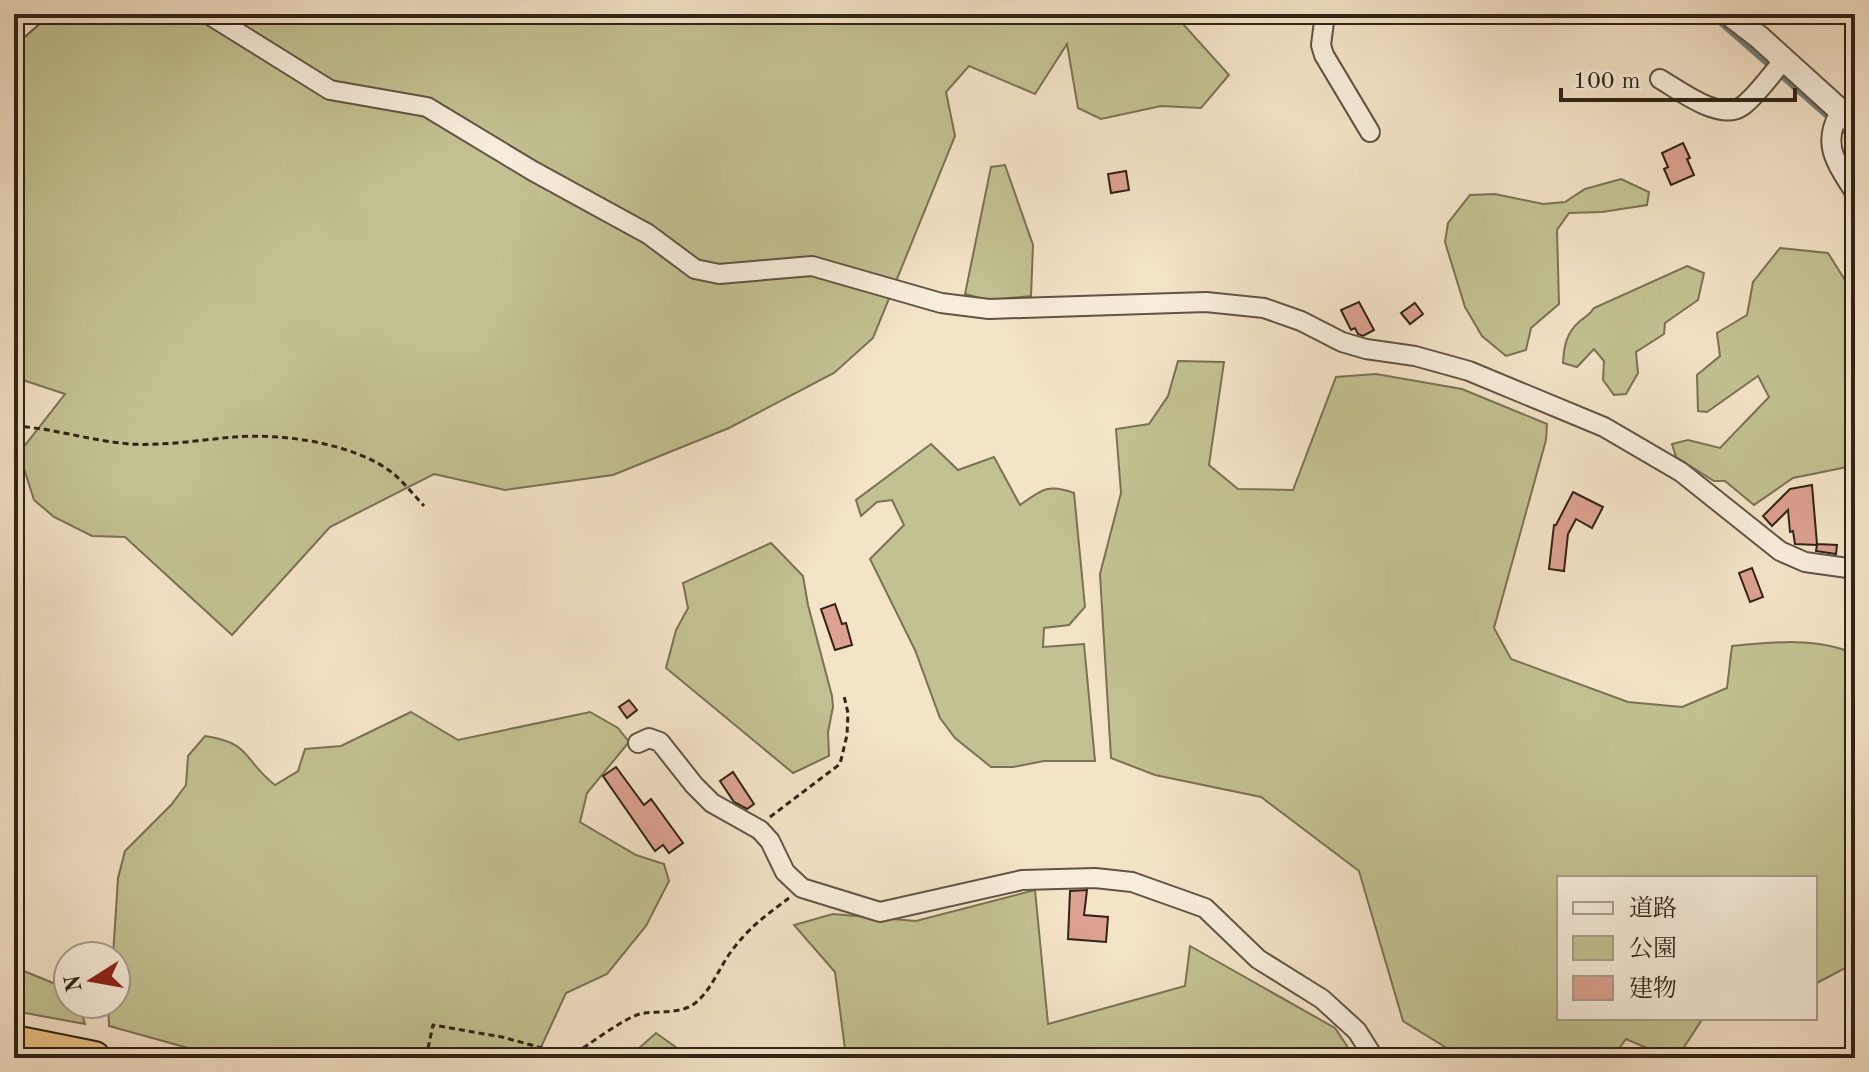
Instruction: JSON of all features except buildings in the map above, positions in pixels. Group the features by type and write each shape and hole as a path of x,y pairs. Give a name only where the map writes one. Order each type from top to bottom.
{"highway":[{"path":"14,1042 94,1058"}],"street":[{"path":"14,33 36,14"},
{"path":"208,14 330,90 427,107 533,171 648,234 695,269 719,274 812,266 941,303 989,309 1206,302 1264,308 1301,321 1342,342 1415,356 1469,371 1604,427 1681,472 1780,551 1805,562 1855,569"},
{"path":"1325,14 1321,45 1324,55 1370,132"},
{"path":"1729,14 1759,37 1848,118 1832,127 1830,146 1855,193"},
{"path":"1660,79 1718,111 1731,111 1742,107 1784,60"},
{"path":"638,743 649,738 660,742 712,803 760,830 770,841 785,872 802,888 880,912 1022,880 1095,878 1132,882 1205,908 1258,959 1322,999 1357,1031 1374,1058"}],"path":[{"path":"14,426 39,427 127,444 275,436 307,442 369,460 393,474 424,506"},
{"path":"760,830 775,811 840,764 847,735 848,713 844,696"},
{"path":"426,1058 433,1025 502,1037 571,1056 637,1014 682,1010 695,1003 710,987 748,930 802,888"}],"green space":[{"path":"14,14 1174,14 1229,75 1201,108 1161,106 1101,119 1078,108 1067,44 1035,94 969,66 946,92 955,136 873,338 834,373 729,428 613,475 505,490 434,474 330,527 232,635 125,537 92,536 54,517 34,500 19,453 65,394 14,377 21,341 14,335"},
{"path":"1005,165 1033,245 1031,296 988,300 965,294 991,167"},
{"path":"1621,179 1649,192 1647,205 1569,213 1557,230 1559,304 1531,328 1526,350 1506,356 1482,336 1465,307 1445,242 1448,223 1470,195 1495,194 1543,204 1565,202 1585,189"},
{"path":"1780,248 1828,253 1855,296 1855,468 1852,466 1793,478 1754,505 1725,481 1714,481 1676,457 1672,444 1688,440 1720,448 1769,397 1758,376 1707,412 1698,411 1697,375 1720,356 1717,333 1747,315 1753,282"},
{"path":"1687,266 1704,273 1698,300 1665,323 1664,334 1636,352 1638,373 1626,394 1614,395 1603,380 1604,361 1594,349 1577,367 1563,363 1569,335 1594,308"},
{"path":"1178,361 1224,362 1209,465 1238,489 1293,490 1336,377 1376,374 1462,389 1547,424 1546,440 1494,628 1511,659 1628,702 1682,707 1727,688 1732,646 1810,643 1855,654 1855,963 1817,983 1817,876 1557,876 1557,1020 1702,1020 1677,1058 1670,1058 1626,1039 1612,1058 1463,1058 1403,1021 1359,871 1261,797 1155,775 1111,758 1100,574 1121,493 1116,429 1149,424 1168,396"},
{"path":"931,444 958,470 994,457 1020,505 1051,488 1074,493 1085,607 1069,625 1044,628 1043,647 1084,644 1095,761 1044,761 1013,767 991,767 955,738 940,718 915,650 870,559 904,525 892,500 877,502 861,516 856,500"},
{"path":"771,543 803,576 832,696 829,756 793,773 666,668 676,630 688,608 683,583"},
{"path":"411,712 458,740 590,712 618,728 629,742 587,793 580,822 636,855 664,864 669,881 646,926 607,974 566,993 536,1058 224,1058 109,1026 109,1020 132,1020 132,940 114,940 118,878 125,851 171,805 186,785 188,756 205,736 220,739 245,753 275,785 298,771 305,749 341,746"},
{"path":"1035,890 1048,1024 1185,986 1190,946 1335,1028 1355,1058 839,1058 845,1049 835,972 794,925 833,914 916,921"},
{"path":"14,967 52,982 52,1018 14,1011"},
{"path":"63,1020 84,1020 85,1024"},
{"path":"656,1033 691,1058 628,1058"}],"waterway":[{"path":"1710,14 1830,119"},
{"path":"1838,126 1855,141"}]}
